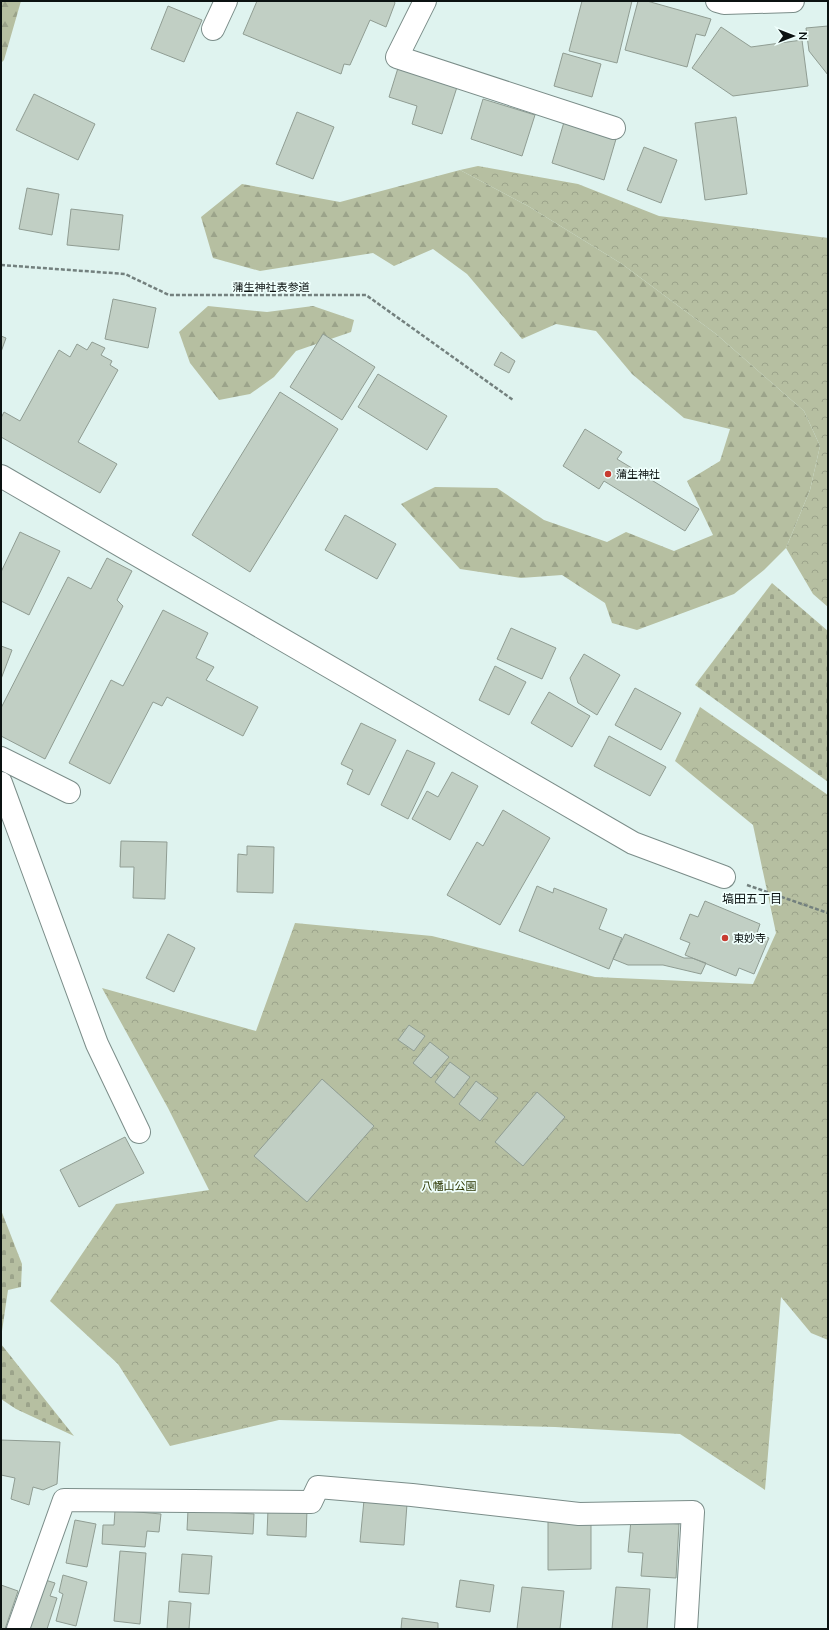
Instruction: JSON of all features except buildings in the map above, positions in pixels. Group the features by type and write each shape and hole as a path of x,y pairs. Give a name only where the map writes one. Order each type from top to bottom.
{"street":[{"path":"213,29 226,1"},
{"path":"425,1 397,57 614,128"},
{"path":"717,1 724,3 793,1"},
{"path":"1,476 633,843 724,877"},
{"path":"1,758 69,792"},
{"path":"1,783 97,1044 139,1132"},
{"path":"18,1629 64,1500 311,1502 318,1487 412,1495 579,1514 693,1512 686,1629"}],"path":[{"name":"蒲生神社表参道","path":"1,265 125,274 169,295 366,295 513,400"},
{"path":"724,877 828,913"}],"green space":[{"path":"1,1 21,1 4,60 1,63"},
{"path":"478,166 578,184 659,216 828,238 828,607 813,594 786,548 810,490 820,446 804,411 716,334 622,264 528,206 460,170"},
{"path":"460,170 528,206 622,264 716,334 804,411 820,446 810,490 786,548 764,570 734,594 637,630 612,623 605,603 562,575 521,578 460,569 401,504 435,487 497,488 544,520 607,542 626,532 674,551 713,535 687,481 720,461 730,429 684,418 632,374 596,331 556,324 522,339 467,274 433,249 394,266 373,253 260,271 213,258 201,217 242,184 340,202"},
{"path":"208,306 267,312 313,306 354,320 351,332 296,351 274,377 250,394 219,400 190,363 179,332"},
{"path":"772,583 828,631 828,782 695,685"},
{"name":"八幡山公園","path":"700,707 828,795 828,1340 811,1333 781,1297 765,1490 680,1434 555,1427 279,1420 170,1446 118,1364 50,1301 116,1204 209,1190 168,1108 102,988 256,1031 295,923 432,936 595,977 753,984 776,933 753,825 675,761"},
{"path":"1,1210 22,1264 21,1287 8,1290 1,1338"},
{"path":"1,1344 74,1436 16,1409 1,1399"}],"place":[{"name":"蒲生神社","path":"608,474"},
{"name":"東妙寺","path":"725,938"}],"district":[{"name":"塙田五丁目","path":"752,898"}]}
